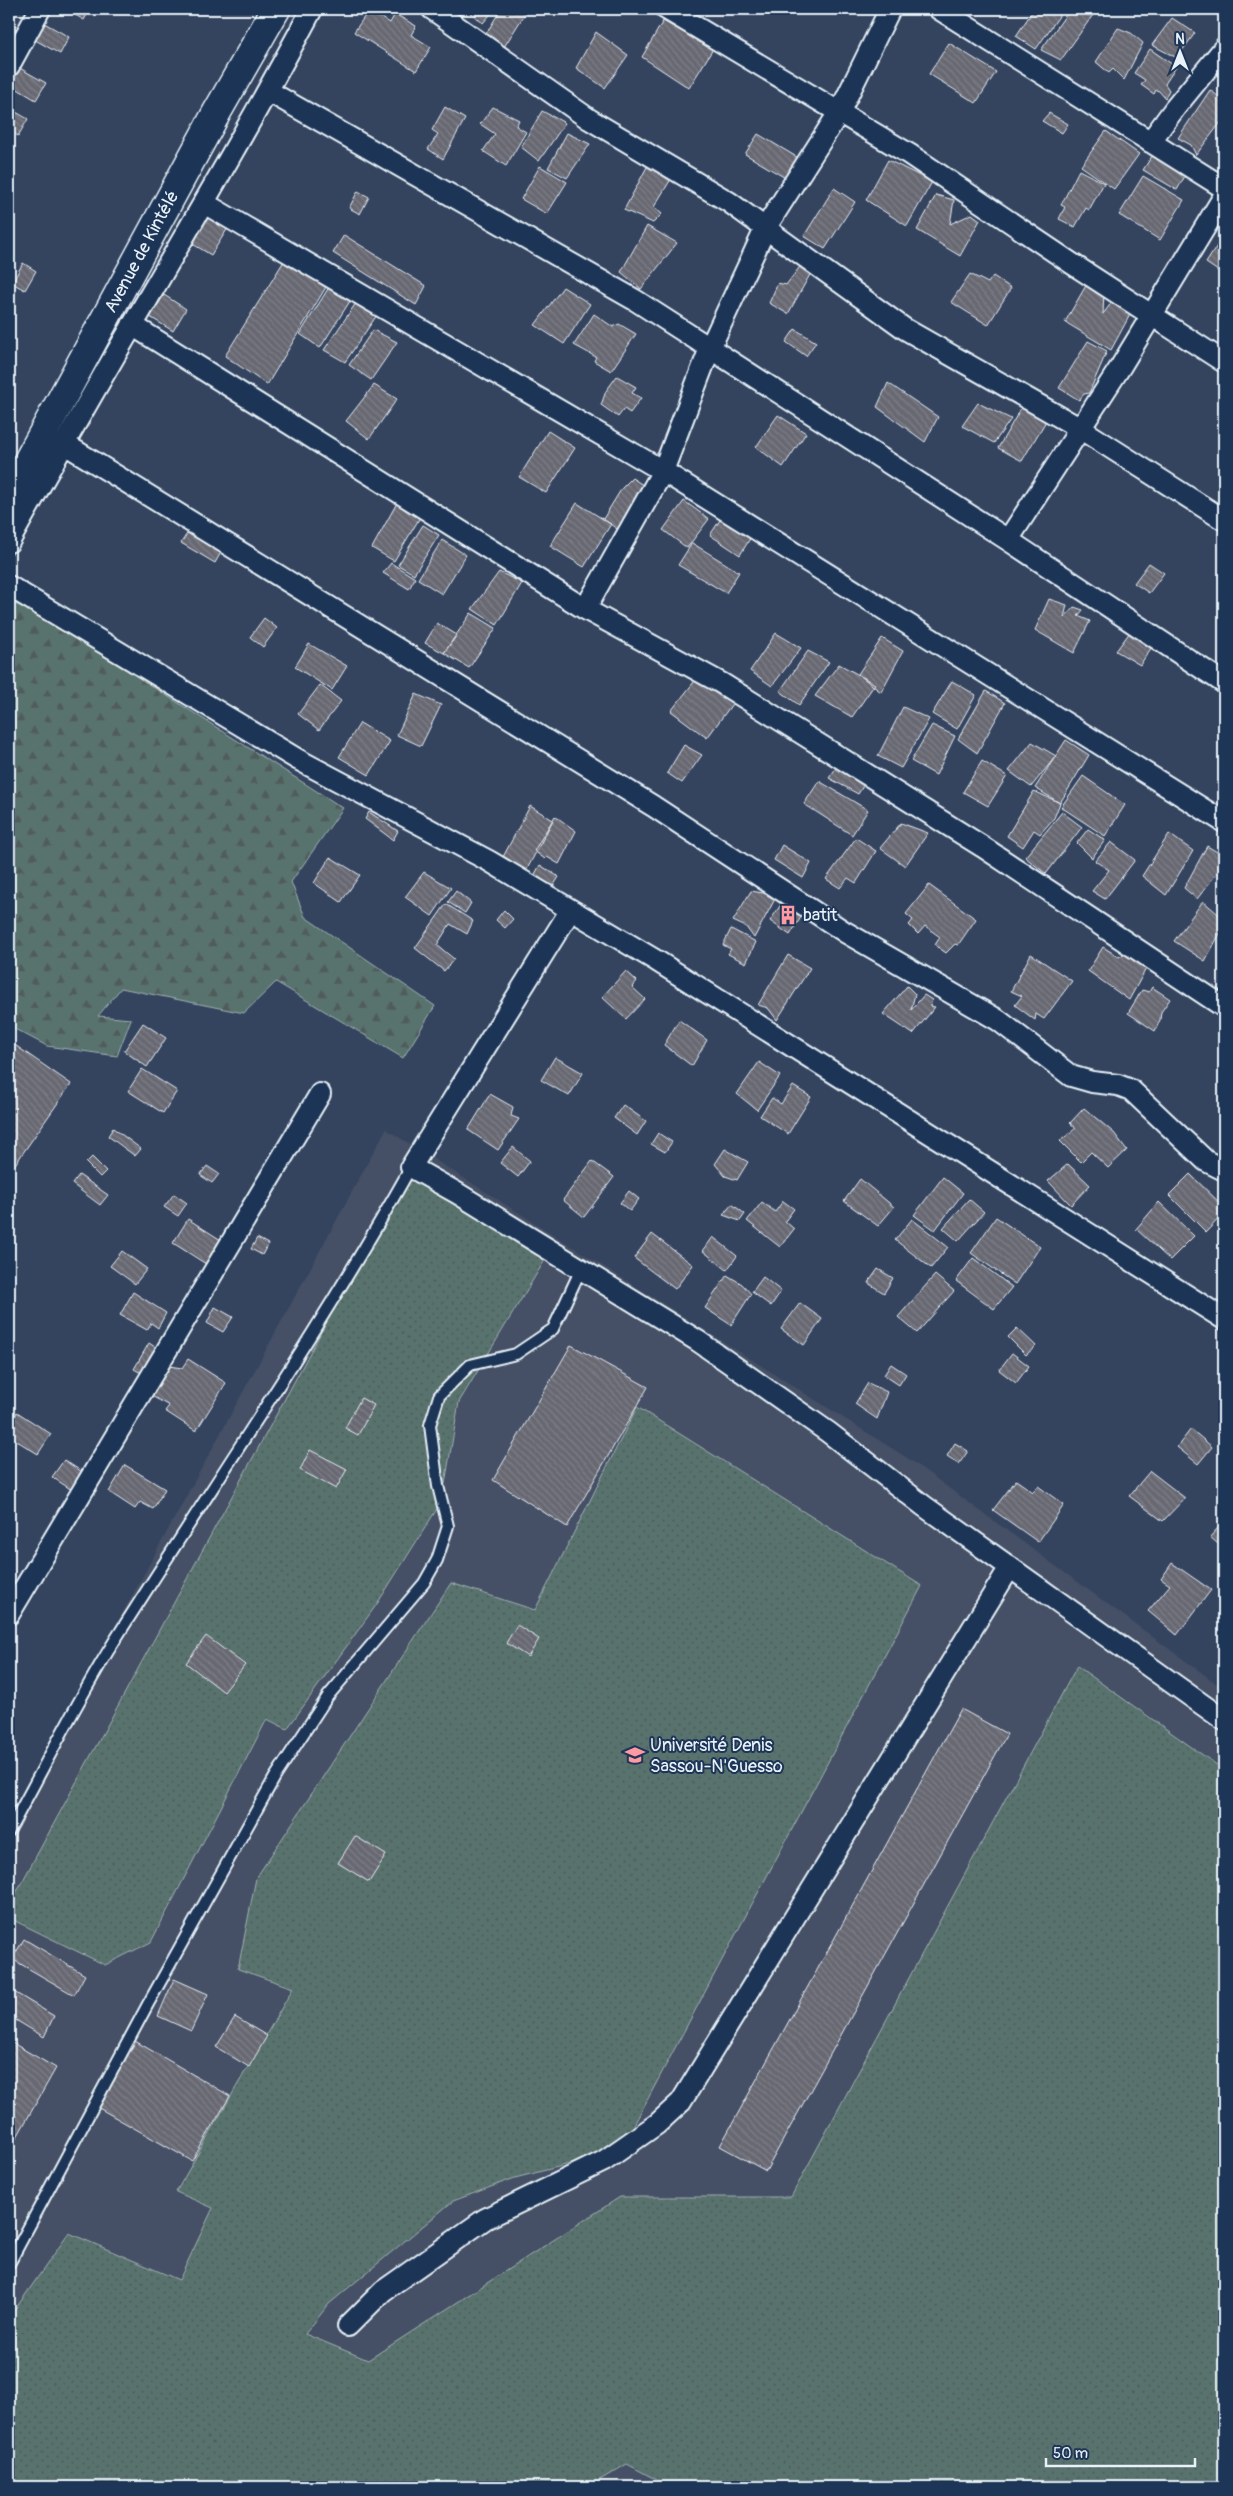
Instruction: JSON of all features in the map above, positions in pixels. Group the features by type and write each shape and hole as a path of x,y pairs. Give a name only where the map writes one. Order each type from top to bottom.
{"main road":[{"name":"Avenue de Kintélé","path":"9,496 217,112 276,9"}],"street":[{"path":"9,66 16,34 40,9"},
{"path":"9,542 63,443 268,91 312,9"},
{"path":"432,9 589,118 729,202 766,227 904,329 1081,428 1224,520"},
{"path":"666,9 840,111 909,154 1224,362"},
{"path":"585,609 663,471 710,348 766,227 840,111 890,9"},
{"path":"939,9 1224,188"},
{"path":"1150,142 1224,48"},
{"path":"268,91 635,300 1008,540 1224,683"},
{"path":"1008,540 1153,316 1224,196"},
{"path":"204,203 663,471 1224,822"},
{"path":"132,325 585,609 721,682 982,847 1224,1007"},
{"path":"63,443 645,801 845,932 998,1020 1071,1076 1092,1082 1118,1085 1131,1090 1215,1159 1224,1170"},
{"path":"9,586 297,759 489,861 570,911 657,961 1224,1319"},
{"path":"570,911 411,1167 698,1341 828,1432 924,1506 1224,1720"},
{"path":"9,1614 320,1094"},
{"path":"348,2326 383,2291 485,2219 604,2161 657,2124 682,2102 1010,1568"}],"lane":[{"path":"9,1831 114,1642 278,1388 374,1234 411,1167"},
{"path":"9,2264 144,2012 275,1777 328,1696 424,1583 437,1560 448,1526 438,1486 430,1425 439,1396 470,1365 516,1354 553,1329 581,1269"}],"shaded area":[{"name":"Université Denis Sassou-N'Guesso","path":"386,1129 912,1461 1224,1689 1224,2487 9,2487 9,1822"}],"green space":[{"path":"9,602 34,611 343,808 291,882 305,917 435,1006 403,1058 276,982 244,1013 121,988 98,1016 131,1019 117,1056 47,1046 9,1026"},
{"path":"411,1167 551,1250 459,1402 442,1501 377,1604 287,1729 267,1719 151,1942 105,1965 9,1918 9,1906"},
{"name":"Université Denis Sassou-N'Guesso","path":"637,1407 922,1586 620,2151 515,2178 453,2201 329,2304 305,2334 368,2360 620,2197 791,2197 1077,1666 1224,1770 1224,2487 670,2487 627,2464 588,2487 9,2487 9,2318 69,2233 179,2280 213,2208 176,2192 293,1988 238,1969 256,1878 451,1583 535,1610"}],"building":[{"path":"65,9 90,9 84,20"},
{"path":"465,9 495,9 483,23"},
{"path":"501,9 528,9 504,47 486,34"},
{"path":"541,9 556,9 552,15"},
{"path":"1034,9 1064,9 1036,49 1016,36"},
{"path":"1070,9 1090,9 1095,12 1061,60 1041,50"},
{"path":"369,10 390,23 395,14 416,26 411,35 431,47 416,71 354,32"},
{"path":"1172,18 1195,33 1177,58 1152,45"},
{"path":"39,20 69,37 60,54 30,37"},
{"path":"663,21 713,49 689,88 642,57"},
{"path":"1118,28 1131,33 1143,43 1124,80 1113,69 1109,73 1096,62"},
{"path":"596,32 628,55 605,88 576,68"},
{"path":"949,43 996,72 976,103 929,74"},
{"path":"1150,49 1176,67 1165,84 1169,90 1165,98 1159,91 1156,90 1154,94 1141,85 1145,80 1134,73"},
{"path":"16,66 46,83 36,100 9,84 9,79"},
{"path":"1210,90 1224,101 1224,118 1196,155 1191,145 1178,138"},
{"path":"445,107 465,119 443,159 428,149 438,134 432,130"},
{"path":"493,107 519,120 516,126 526,132 506,166 483,151 495,134 480,124"},
{"path":"9,108 28,119 18,136 9,130"},
{"path":"542,111 565,123 539,161 521,147"},
{"path":"1049,113 1068,124 1062,133 1042,121"},
{"path":"1106,131 1139,154 1114,189 1081,166"},
{"path":"567,133 590,144 567,178 548,168"},
{"path":"758,134 800,159 787,179 745,154"},
{"path":"1152,156 1185,176 1177,190 1143,170"},
{"path":"888,160 932,182 907,226 866,200"},
{"path":"648,165 671,179 654,207 662,214 653,223 624,210"},
{"path":"540,166 567,182 547,214 521,199"},
{"path":"1079,170 1104,183 1089,210 1086,208 1075,227 1059,219 1065,207 1061,205"},
{"path":"1143,176 1184,200 1160,240 1119,215"},
{"path":"834,188 855,202 825,249 804,236"},
{"path":"358,191 369,197 360,214 349,208"},
{"path":"936,195 954,200 950,224 972,214 980,220 960,256 917,230"},
{"path":"208,218 228,228 211,255 191,243"},
{"path":"647,226 677,243 641,289 621,272"},
{"path":"344,235 426,286 416,305 333,253"},
{"path":"1224,235 1224,275 1206,263"},
{"path":"284,261 326,287 267,385 225,356"},
{"path":"23,263 36,271 25,290 12,283"},
{"path":"802,264 812,271 788,314 769,303 778,283 786,285"},
{"path":"970,274 988,283 993,276 1011,288 988,325 951,302"},
{"path":"1088,282 1104,291 1103,314 1115,298 1132,311 1111,350 1065,322"},
{"path":"331,284 352,298 320,348 300,334"},
{"path":"563,287 590,304 564,344 535,325"},
{"path":"164,295 186,309 173,331 150,317"},
{"path":"356,303 377,315 345,362 324,350"},
{"path":"594,314 613,327 619,324 636,334 611,371 594,361 596,357 574,345"},
{"path":"795,329 816,342 806,356 786,342"},
{"path":"373,330 397,342 371,380 349,365"},
{"path":"1088,341 1107,351 1089,393 1084,394 1079,400 1059,388"},
{"path":"617,376 636,387 632,393 641,398 630,413 624,409 618,417 601,405 606,391"},
{"path":"888,383 938,417 925,442 877,407"},
{"path":"374,385 397,399 369,439 346,421"},
{"path":"978,403 1011,419 994,443 962,426"},
{"path":"1021,408 1046,421 1022,461 998,448"},
{"path":"778,415 806,433 783,467 756,447"},
{"path":"548,431 575,448 546,493 519,477"},
{"path":"632,478 649,489 624,534 603,519 622,488"},
{"path":"398,501 422,514 394,561 372,548"},
{"path":"684,501 709,519 687,548 663,530"},
{"path":"577,503 611,524 584,567 550,546"},
{"path":"724,514 754,532 740,555 710,535"},
{"path":"423,525 439,535 414,574 398,565"},
{"path":"190,529 223,549 215,563 181,543"},
{"path":"442,540 466,555 442,594 418,579"},
{"path":"692,543 739,572 726,593 678,565"},
{"path":"391,563 415,578 409,589 383,573"},
{"path":"1149,563 1164,573 1149,593 1134,583"},
{"path":"499,572 522,583 497,625 472,609"},
{"path":"1049,599 1067,605 1064,618 1074,607 1083,610 1078,616 1090,621 1074,653 1035,630"},
{"path":"471,613 496,628 469,668 444,653"},
{"path":"264,618 277,628 263,647 250,637"},
{"path":"437,623 457,635 444,653 425,643"},
{"path":"1133,628 1155,642 1140,665 1116,651"},
{"path":"776,633 801,648 772,686 750,671"},
{"path":"882,638 903,651 881,692 858,674"},
{"path":"309,644 347,666 332,690 295,667"},
{"path":"808,651 829,662 799,705 780,691"},
{"path":"839,664 875,684 852,717 815,696"},
{"path":"698,677 735,700 707,738 671,711"},
{"path":"952,681 976,695 957,729 932,714"},
{"path":"320,685 341,701 319,730 298,714"},
{"path":"986,691 1005,703 977,753 958,739"},
{"path":"416,694 441,705 421,746 397,735"},
{"path":"903,707 929,719 901,768 878,756"},
{"path":"360,723 390,741 369,775 339,757"},
{"path":"932,725 955,736 936,775 911,761"},
{"path":"1066,740 1089,755 1060,803 1035,788"},
{"path":"1032,742 1056,756 1031,787 1009,771"},
{"path":"684,745 702,755 682,783 667,773"},
{"path":"982,761 1007,776 988,806 963,792"},
{"path":"839,764 867,780 858,794 829,778"},
{"path":"1083,776 1125,805 1105,836 1061,807"},
{"path":"819,781 868,810 852,835 804,804"},
{"path":"1034,791 1060,803 1054,818 1040,834 1034,830 1023,847 1007,836"},
{"path":"530,806 553,820 525,873 503,857"},
{"path":"369,812 398,831 393,840 365,819"},
{"path":"1062,812 1082,827 1046,874 1025,857"},
{"path":"555,816 576,831 559,864 547,857 545,859 534,851"},
{"path":"901,823 928,833 905,866 880,848"},
{"path":"1088,829 1105,840 1092,858 1077,843"},
{"path":"1169,834 1193,851 1166,895 1142,876"},
{"path":"856,838 876,851 856,883 848,878 840,888 826,879"},
{"path":"1111,842 1135,860 1105,899 1092,891 1109,870 1095,861"},
{"path":"782,845 811,863 803,878 774,860"},
{"path":"1207,846 1224,856 1224,864 1197,899 1184,888"},
{"path":"330,857 360,875 341,902 314,883"},
{"path":"540,865 559,877 552,888 534,876"},
{"path":"424,872 451,888 432,916 405,897"},
{"path":"929,885 976,919 958,945 955,944 946,953 935,945 940,937 925,926 918,934 909,925 913,920 906,914"},
{"path":"456,891 471,903 465,913 448,902"},
{"path":"751,891 763,893 775,899 754,938 746,927 733,921"},
{"name":"batit","path":"786,897 806,909 790,935 770,921"},
{"path":"1203,901 1224,919 1224,926 1205,961 1174,941"},
{"path":"446,904 473,921 467,934 450,924 437,945 454,959 444,971 415,948"},
{"path":"504,910 513,919 505,928 496,920"},
{"path":"731,929 756,942 746,963 728,954 731,949 723,945"},
{"path":"1103,947 1119,957 1128,951 1148,965 1129,1000 1088,971"},
{"path":"1031,954 1072,981 1044,1019 1036,1014 1035,1020 1015,1005 1022,996 1011,991"},
{"path":"788,955 810,968 777,1020 768,1008 758,1005"},
{"path":"626,971 637,981 632,987 645,999 626,1019 602,997"},
{"path":"907,986 915,994 911,1010 924,995 932,1000 930,1006 935,1007 913,1034 883,1014"},
{"path":"1152,987 1170,999 1161,1012 1155,1031 1128,1013 1142,990 1149,992"},
{"path":"679,1020 707,1040 692,1066 664,1045"},
{"path":"143,1023 166,1038 147,1067 124,1051"},
{"path":"9,1041 71,1084 9,1173"},
{"path":"555,1057 583,1073 569,1096 541,1080"},
{"path":"759,1062 780,1076 757,1110 737,1094"},
{"path":"142,1069 177,1091 163,1113 128,1091"},
{"path":"793,1086 811,1097 788,1134 760,1116 772,1098 781,1104"},
{"path":"490,1094 513,1107 511,1116 519,1119 498,1150 468,1130"},
{"path":"623,1105 646,1121 637,1135 614,1118"},
{"path":"1084,1108 1114,1133 1127,1150 1108,1168 1091,1152 1081,1162 1060,1141 1076,1128 1070,1123"},
{"path":"113,1128 141,1149 135,1156 108,1136"},
{"path":"658,1133 672,1142 665,1152 651,1144"},
{"path":"513,1147 530,1161 518,1177 500,1163"},
{"path":"725,1149 748,1162 737,1180 725,1176 715,1164"},
{"path":"92,1157 106,1171 100,1177 86,1163"},
{"path":"592,1161 614,1177 584,1217 563,1200"},
{"path":"1068,1164 1090,1185 1071,1205 1048,1181"},
{"path":"207,1166 219,1174 212,1183 200,1175"},
{"path":"1190,1174 1224,1207 1224,1213 1206,1232 1169,1195"},
{"path":"79,1175 108,1195 100,1205 72,1184"},
{"path":"943,1177 963,1193 935,1230 914,1215"},
{"path":"860,1179 894,1207 878,1226 844,1201"},
{"path":"629,1191 639,1199 630,1211 620,1203"},
{"path":"174,1194 187,1203 178,1216 164,1207"},
{"path":"969,1199 984,1212 958,1241 943,1228"},
{"path":"783,1201 794,1209 785,1221 794,1229 780,1247 747,1221 762,1202 775,1212"},
{"path":"1159,1202 1194,1236 1170,1260 1136,1229"},
{"path":"732,1204 745,1214 740,1221 723,1215"},
{"path":"996,1217 1040,1247 1015,1284 971,1253"},
{"path":"188,1219 221,1240 206,1264 173,1243"},
{"path":"912,1219 948,1247 931,1268 895,1240"},
{"path":"652,1234 693,1265 675,1289 634,1258"},
{"path":"713,1237 737,1256 727,1270 703,1251"},
{"path":"257,1238 268,1244 262,1255 251,1249"},
{"path":"122,1251 147,1269 135,1284 110,1266"},
{"path":"973,1258 1012,1287 994,1309 956,1281"},
{"path":"878,1269 893,1278 884,1293 868,1283"},
{"path":"727,1275 742,1284 751,1294 731,1325 705,1308"},
{"path":"935,1275 954,1291 917,1333 898,1317"},
{"path":"763,1277 781,1291 771,1306 752,1292"},
{"path":"133,1292 166,1313 158,1328 151,1323 147,1330 120,1315"},
{"path":"800,1303 822,1319 804,1345 781,1329"},
{"path":"215,1307 233,1317 223,1332 207,1323"},
{"path":"1017,1328 1036,1346 1026,1355 1008,1337"},
{"path":"149,1343 158,1349 143,1374 134,1369"},
{"path":"571,1345 648,1387 567,1527 493,1480"},
{"path":"1012,1353 1029,1366 1016,1383 999,1370"},
{"path":"188,1359 226,1383 196,1431 165,1411 169,1406 150,1395 169,1366 182,1368"},
{"path":"891,1364 906,1374 899,1385 884,1375"},
{"path":"868,1383 887,1392 877,1419 855,1404"},
{"path":"361,1398 374,1405 358,1435 345,1428"},
{"path":"17,1412 51,1434 38,1454 9,1436 9,1428"},
{"path":"1191,1429 1212,1447 1198,1464 1177,1447"},
{"path":"955,1443 968,1451 959,1464 947,1456"},
{"path":"310,1450 347,1469 336,1489 300,1470"},
{"path":"64,1460 90,1477 78,1494 52,1477"},
{"path":"125,1465 165,1489 153,1509 140,1502 135,1509 109,1492"},
{"path":"1150,1471 1185,1498 1163,1521 1129,1496"},
{"path":"1016,1480 1033,1492 1038,1486 1064,1505 1038,1542 993,1510"},
{"path":"1224,1521 1224,1549 1210,1537"},
{"path":"1172,1563 1211,1590 1177,1635 1148,1611 1170,1585 1161,1579"},
{"path":"517,1625 539,1639 528,1657 506,1643"},
{"path":"206,1636 245,1665 224,1692 186,1663"},
{"path":"961,1709 1007,1734 766,2171 720,2146"},
{"path":"355,1836 386,1855 369,1882 338,1863"},
{"path":"24,1939 85,1975 74,1995 12,1959"},
{"path":"174,1979 208,1994 191,2031 158,2016"},
{"path":"9,1989 54,2016 44,2037 9,2016"},
{"path":"235,2017 267,2036 249,2067 216,2047"},
{"path":"9,2041 56,2068 9,2151"},
{"path":"135,2041 230,2096 192,2161 97,2107"}],"place":[{"name":"batit","path":"788,915"},
{"name":"Université Denis Sassou-N'Guesso","path":"635,1755"}]}
